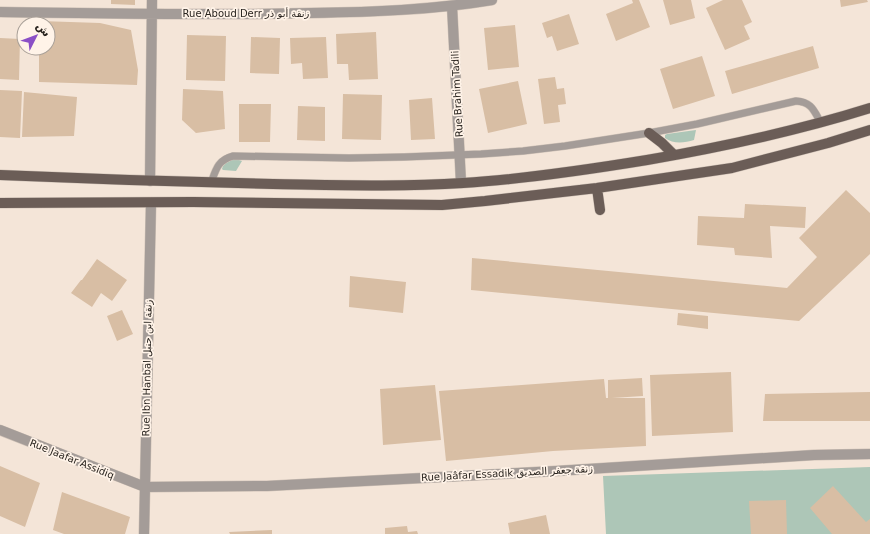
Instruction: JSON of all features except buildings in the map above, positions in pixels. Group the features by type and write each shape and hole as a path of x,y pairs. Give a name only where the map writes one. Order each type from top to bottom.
{"main road":[{"path":"0,175 150,181 379,185 462,183 568,172 674,155 744,142 821,123 870,108"},
{"path":"0,203 193,202 442,205 597,188 732,168 828,143 870,130"},
{"path":"649,133 674,155"},
{"path":"597,188 600,210"}],"street":[{"path":"150,181 152,0"},
{"name":"Rue Aboud Derr زنقة أبو ذر","path":"0,12 152,14 358,12 452,6 492,0"},
{"name":"Rue Brahim Tadili","path":"452,6 462,183"},
{"name":"Rue Ibn Hanbal زنقة ابن حنبل","path":"144,534 150,203"},
{"name":"Rue Jaafar Assidiq","path":"0,430 145,487"},
{"name":"Rue Jaâfar Essadik زنقة جعفر الصديق","path":"145,487 267,486 556,471 814,455 870,454"}],"lane":[{"path":"211,182 220,163 228,157 233,156 349,158 460,155 565,146 697,124 796,101 806,103 810,106 821,123"}],"green space":[{"path":"696,130 694,140 675,142 665,138 665,135 667,134"},
{"path":"232,160 242,161 236,171 222,169 226,163"},
{"path":"870,467 870,534 606,534 603,476"}]}
